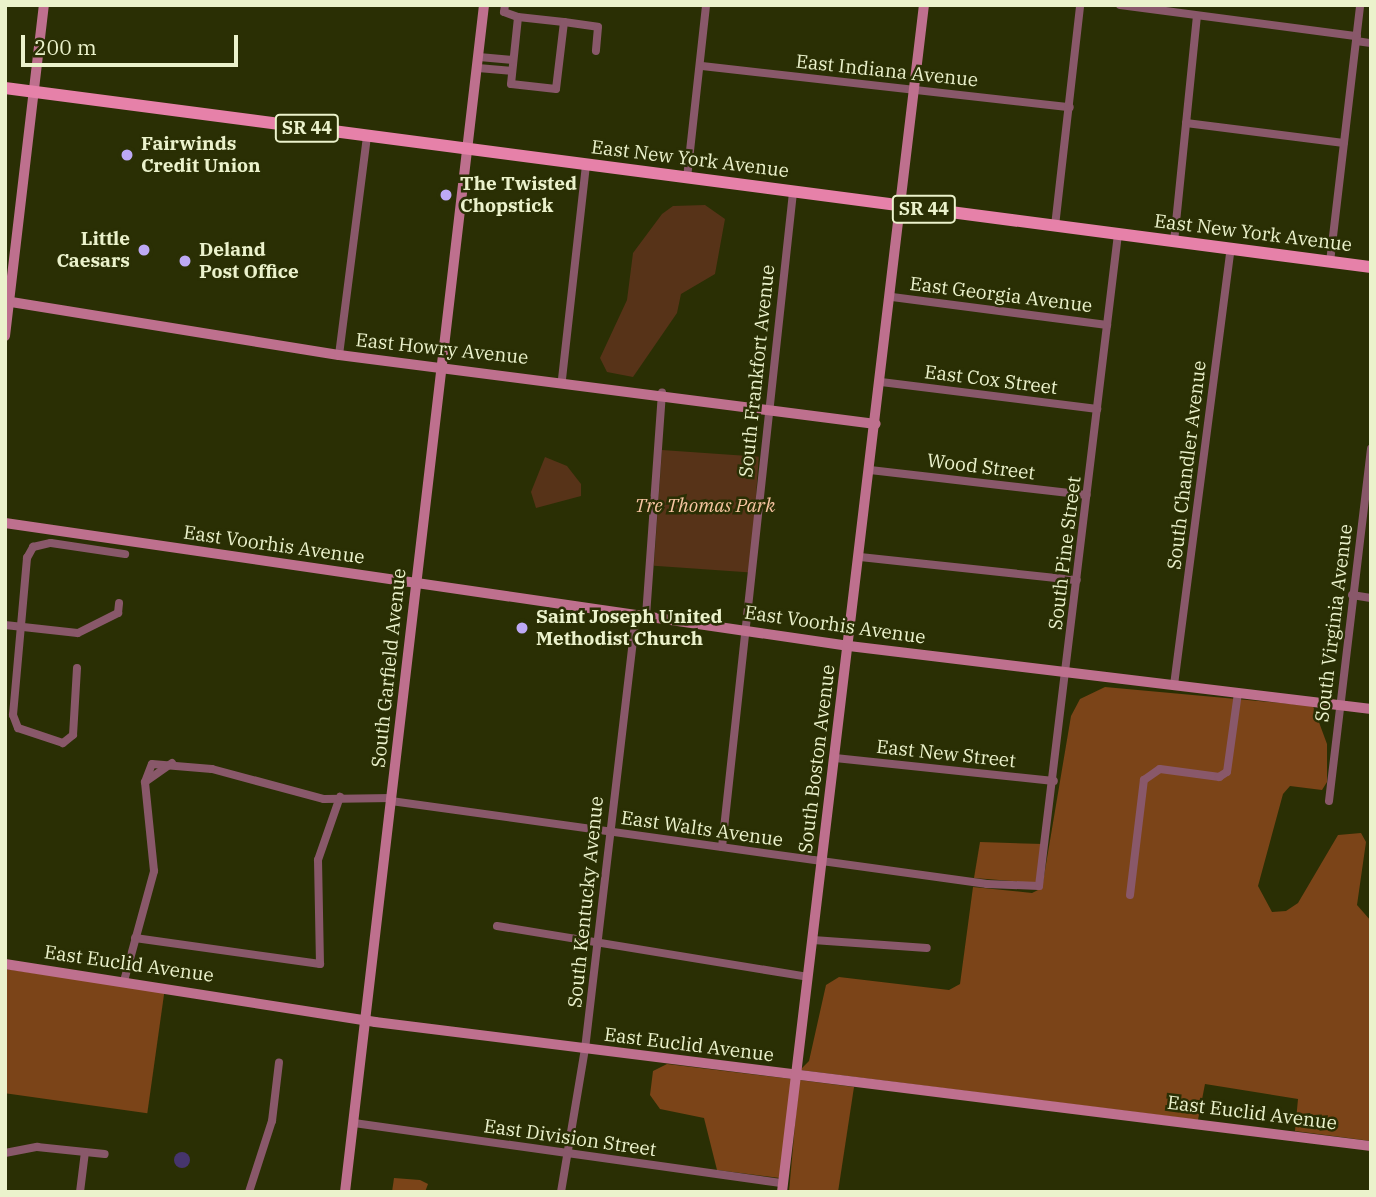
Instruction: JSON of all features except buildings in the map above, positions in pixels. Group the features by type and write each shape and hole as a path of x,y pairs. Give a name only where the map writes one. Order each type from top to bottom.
{"main road":[{"name":"East New York Avenue","path":"5,88 1371,267"}],"street":[{"path":"5,336 7,301 44,5"},
{"name":"South Garfield Avenue","path":"345,1192 484,5"},
{"path":"505,5 504,12 518,18 598,27 596,51"},
{"path":"687,178 702,66 706,5"},
{"name":"South Boston Avenue","path":"782,1187 917,90 924,5"},
{"path":"1055,226 1080,5"},
{"path":"1120,5 1356,38 1371,43"},
{"path":"1331,262 1360,5"},
{"path":"1174,242 1197,16"},
{"path":"518,18 511,84 556,89 564,22"},
{"path":"478,62 513,61"},
{"path":"478,62 512,71"},
{"name":"East Indiana Avenue","path":"702,66 1070,107"},
{"path":"1186,123 1344,143"},
{"path":"339,355 367,136"},
{"path":"562,379 586,165"},
{"name":"South Frankfort Avenue","path":"722,847 793,192"},
{"name":"South Pine Street","path":"1043,876 1118,234"},
{"name":"South Chandler Avenue","path":"1174,685 1231,249"},
{"name":"East Georgia Avenue","path":"892,297 1107,325"},
{"name":"East Howry Avenue","path":"7,301 339,355 562,379 876,424"},
{"name":"East Cox Street","path":"881,382 1097,409"},
{"name":"South Kentucky Avenue","path":"561,1192 585,1049 610,831 641,616 662,393"},
{"name":"South Virginia Avenue","path":"1329,801 1371,448"},
{"name":"Wood Street","path":"870,470 1087,495"},
{"name":"East Voorhis Avenue","path":"5,523 849,646 1371,709"},
{"path":"77,668 73,735 63,743 28,736 13,715 21,627 33,547 69,544 125,554"},
{"path":"860,557 1077,580"},
{"path":"1352,595 1371,598"},
{"path":"5,625 78,633 118,613 119,603"},
{"path":"1130,895 1144,780 1160,769 1219,777 1227,772 1238,693"},
{"name":"East New Street","path":"835,758 1054,781"},
{"name":"East Walts Avenue","path":"135,938 154,871 145,782 152,764 172,763 302,796 392,800 822,862 1032,889 1043,876"},
{"path":"124,981 135,938 320,964 318,860 340,797"},
{"path":"497,926 808,977"},
{"path":"813,940 927,948"},
{"name":"East Euclid Avenue","path":"5,964 585,1049 1371,1146"},
{"path":"249,1192 272,1121 279,1062"},
{"name":"East Division Street","path":"354,1123 782,1187"},
{"path":"5,1153 37,1147 105,1154"},
{"path":"80,1192 85,1152"}],"green space":[{"path":"705,205 725,219 715,274 681,294 677,313 633,377 607,372 600,358 627,300 633,253 662,214 673,206"},
{"name":"Tre Thomas Park","path":"662,450 759,457 751,572 654,566"},
{"path":"545,457 567,466 581,484 581,496 536,508 531,492"}],"shaded area":[{"path":"1105,687 1313,706 1327,744 1327,782 1322,790 1290,786 1283,794 1258,886 1272,912 1286,911 1298,903 1338,835 1361,833 1366,842 1357,905 1371,921 1371,1141 1295,1131 1298,1099 1205,1084 1198,1120 800,1070 809,1061 826,985 839,977 949,990 960,984 973,887 1032,893 1042,888 1071,716 1080,699"},
{"path":"980,842 1043,844 1036,883 974,878"},
{"path":"5,969 164,991 147,1113 5,1093"},
{"path":"667,1064 792,1079 780,1178 717,1170 704,1118 660,1109 650,1095 653,1071"},
{"path":"799,1080 854,1087 838,1192 789,1192"},
{"path":"182,1152 190,1160 182,1168 174,1160"},
{"path":"394,1178 420,1180 428,1184 425,1192 392,1192"}],"place":[{"name":"Fairwinds Credit Union","path":"127,155"},
{"name":"The Twisted Chopstick","path":"446,195"},
{"name":"Little Caesars","path":"144,250"},
{"name":"Deland Post Office","path":"185,261"},
{"name":"Saint Joseph United Methodist Church","path":"522,628"}]}
